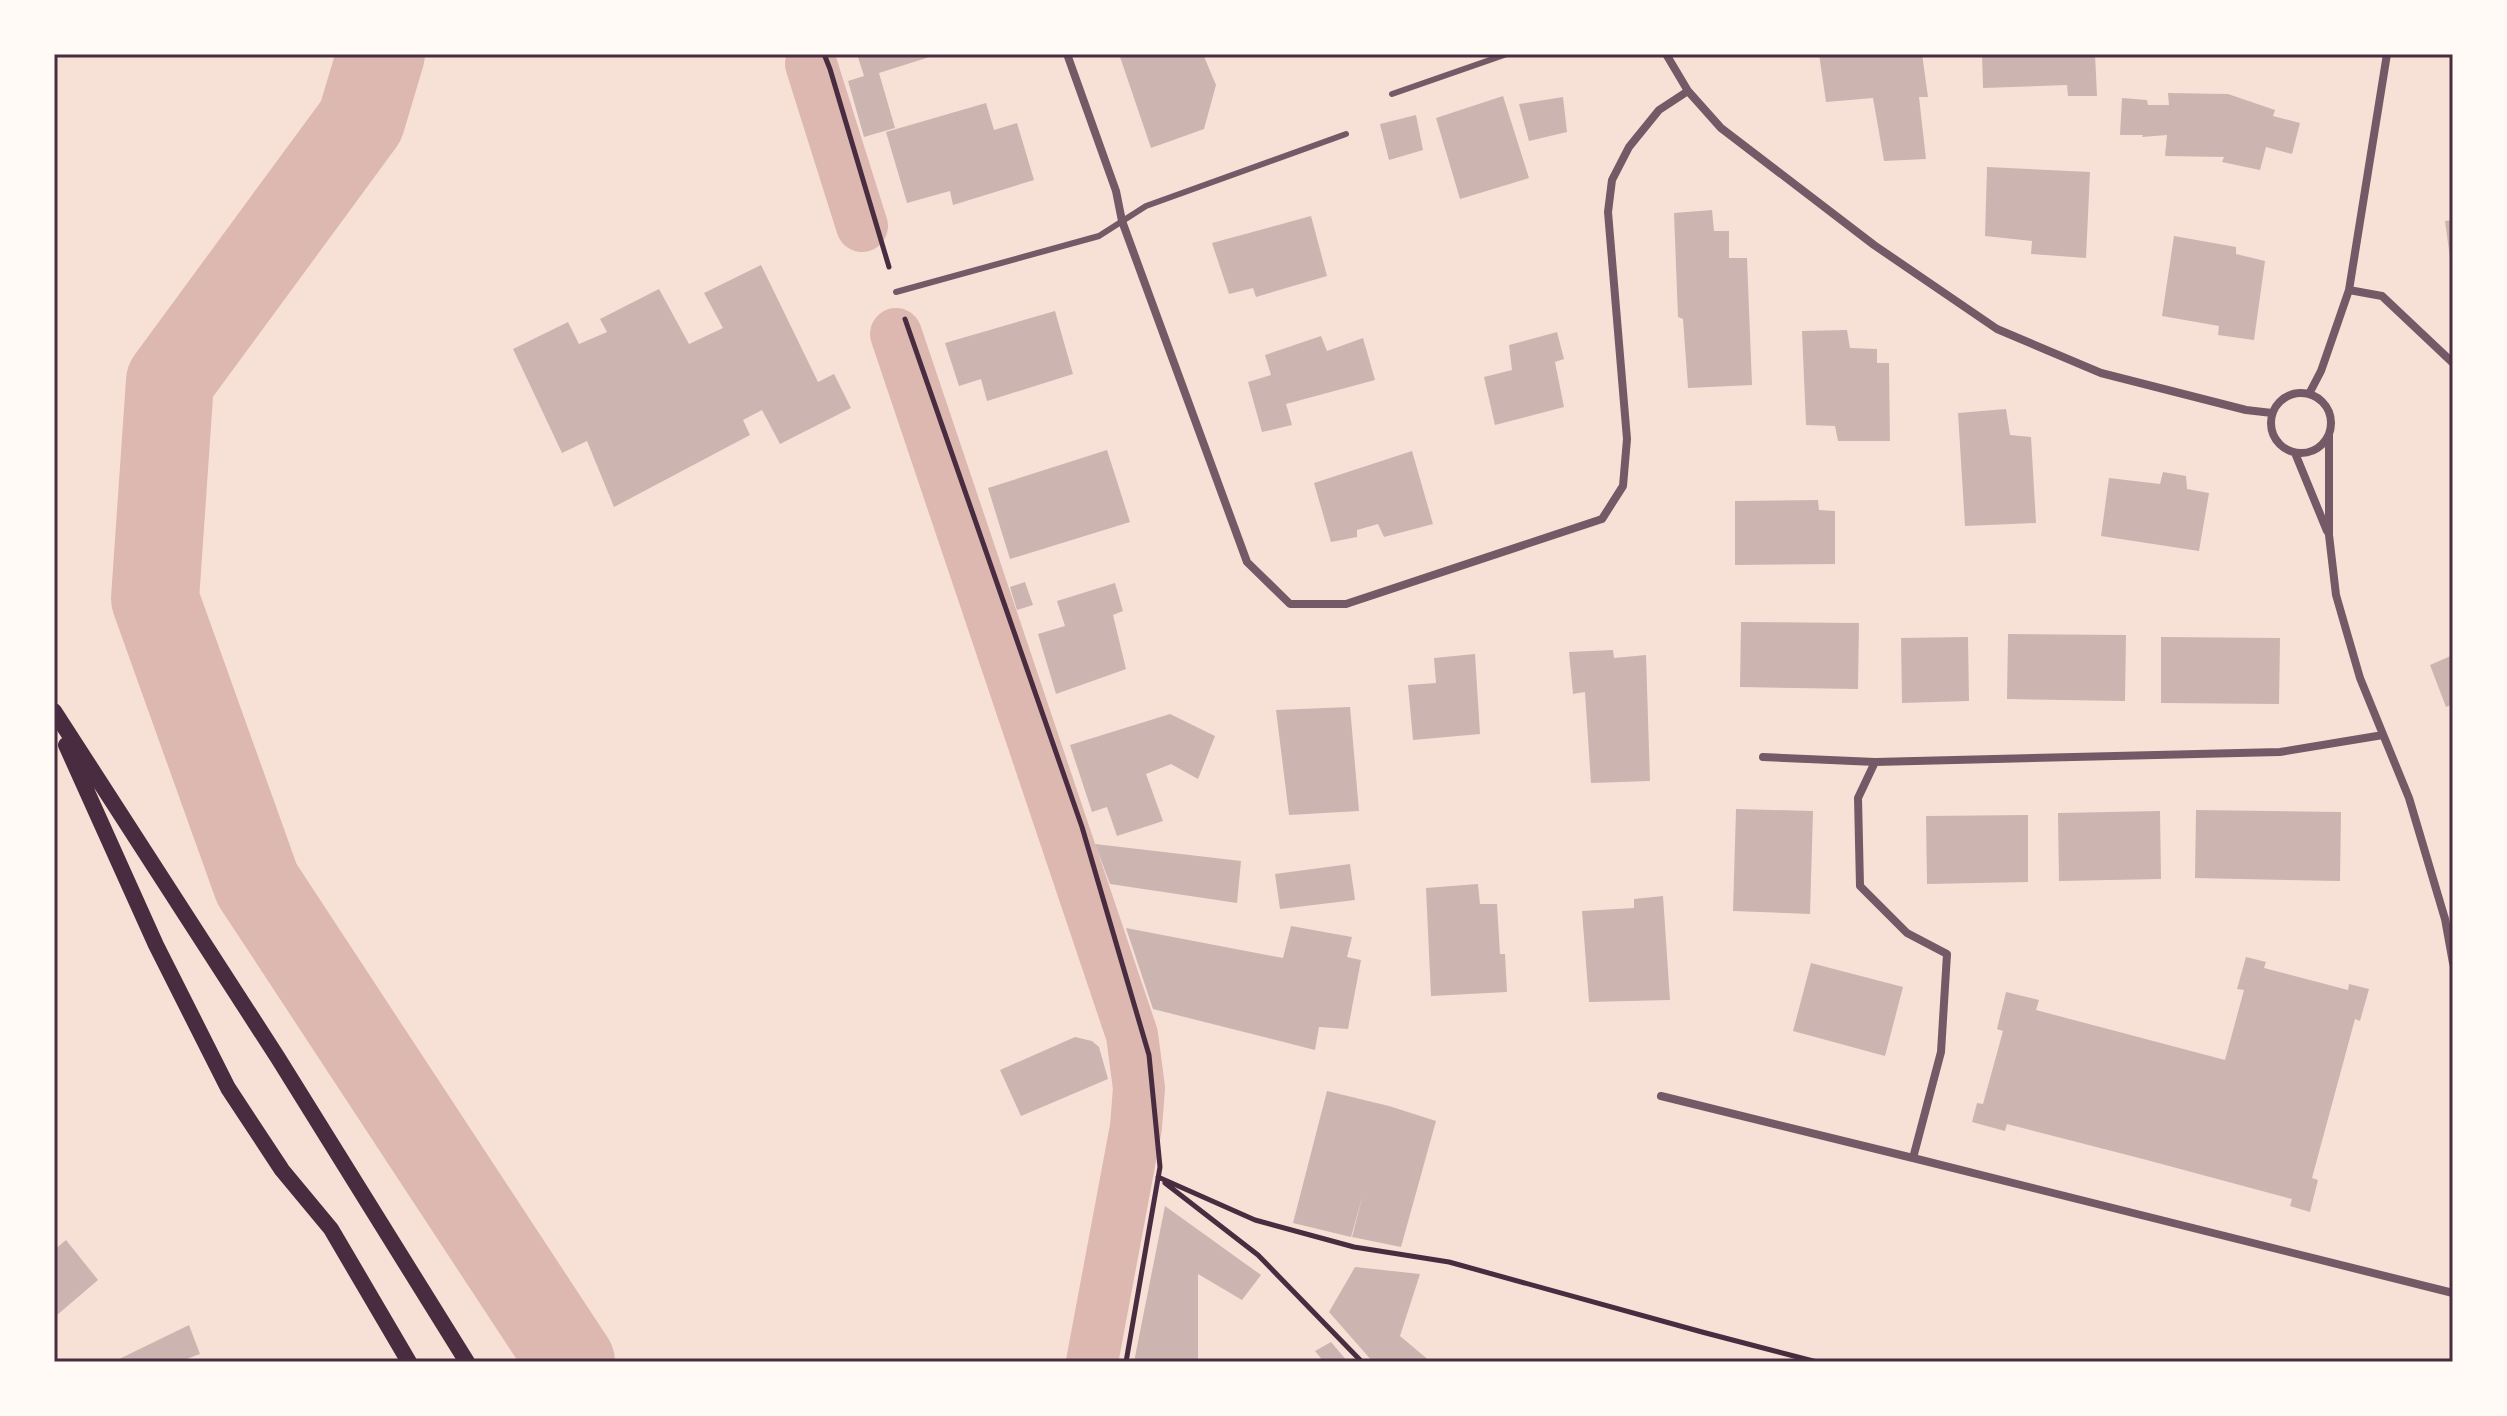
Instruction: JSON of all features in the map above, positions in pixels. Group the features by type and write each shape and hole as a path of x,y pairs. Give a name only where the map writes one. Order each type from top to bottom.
{"main road":[{"path":"54,711 278,1058 467,1362"},
{"path":"54,718 156,945 228,1088 282,1170 331,1229 409,1362"}],"street":[{"path":"1067,54 1116,191 1122,221 1247,562 1290,604 1346,604 1602,519 1623,486 1627,439 1608,212 1612,180 1629,147 1659,110 1688,91"},
{"path":"1666,54 1688,91 1721,128 1874,245 1997,329 2101,373 2246,410 2272,413"},
{"path":"2309,394 2321,371 2349,290 2387,54"},
{"path":"2349,290 2382,296 2453,363"},
{"path":"2329,435 2321,446 2309,453 2295,453 2283,448 2274,439 2270,426 2272,413 2280,401 2293,393 2309,394 2320,399 2328,409 2331,422 2329,535 2336,595 2360,678 2409,798 2445,919 2453,963"},
{"path":"2295,453 2329,535"},
{"path":"1763,757 1875,762 2280,752 2383,735"},
{"path":"1875,762 1858,798 1860,886 1907,933 1947,954 1941,1052 1913,1158"},
{"path":"1661,1096 2453,1293"}],"lane":[{"path":"1392,94 1507,54"},
{"path":"896,292 1099,236 1146,206 1346,134"}],"path":[{"path":"824,54 896,292 1082,827 1149,1055 1160,1167 1126,1362"},
{"path":"1158,1177 1258,1255 1362,1362"},
{"path":"1158,1177 1255,1220 1354,1247 1449,1262 1817,1362"}],"building":[{"path":"857,54 939,54 879,73 895,128 864,137 848,81 864,76"},
{"path":"1119,54 1203,54 1216,85 1204,129 1151,148"},
{"path":"1819,54 1922,54 1928,97 1919,97 1926,159 1884,161 1873,98 1826,102"},
{"path":"1982,54 2095,54 2097,96 2068,96 2067,85 1983,88"},
{"path":"2168,93 2228,94 2275,110 2273,116 2300,123 2292,154 2266,147 2260,170 2222,162 2224,157 2165,156 2167,135 2120,135 2122,98 2147,100 2148,105 2169,105"},
{"path":"1503,96 1529,178 1460,199 1436,118"},
{"path":"1563,97 1567,132 1529,141 1519,104"},
{"path":"986,103 994,130 1017,123 1034,180 953,205 950,191 907,203 886,132"},
{"path":"1416,115 1423,150 1389,160 1380,124"},
{"path":"1987,167 2090,172 2086,258 2031,254 2032,241 1985,236"},
{"path":"1712,210 1714,231 1729,231 1729,258 1747,258 1752,385 1688,388 1683,319 1678,317 1674,213"},
{"path":"1311,216 1327,276 1256,297 1253,288 1229,294 1212,243"},
{"path":"2453,220 2453,264 2451,265 2445,221"},
{"path":"2174,236 2236,247 2236,254 2265,261 2254,340 2218,335 2219,326 2162,316"},
{"path":"761,265 818,382 834,374 851,408 780,444 762,410 743,420 750,435 614,507 587,441 562,453 513,349 568,322 579,344 607,332 600,319 659,289 689,344 723,328 704,293"},
{"path":"1055,311 1073,374 987,401 981,379 959,386 945,343"},
{"path":"1847,330 1850,348 1877,349 1877,363 1889,363 1890,441 1838,441 1835,426 1806,425 1802,331"},
{"path":"1557,332 1564,359 1555,362 1564,407 1495,425 1484,377 1512,370 1509,345"},
{"path":"1321,336 1327,351 1363,338 1375,380 1286,404 1292,425 1262,432 1248,382 1271,375 1265,355"},
{"path":"2006,409 2010,435 2031,437 2036,523 1965,526 1958,413"},
{"path":"1107,450 1130,522 1010,559 988,488"},
{"path":"1412,451 1433,524 1384,537 1378,524 1357,530 1357,537 1331,542 1314,483"},
{"path":"2163,472 2186,476 2187,489 2209,493 2199,551 2101,536 2109,478 2160,484"},
{"path":"1818,500 1819,510 1835,511 1835,564 1735,565 1735,501"},
{"path":"1025,582 1033,605 1017,610 1010,587"},
{"path":"1115,583 1123,611 1113,615 1126,669 1056,694 1038,634 1065,626 1057,601"},
{"path":"1741,622 1859,623 1858,689 1740,687"},
{"path":"2008,634 2126,635 2125,701 2007,699"},
{"path":"1968,637 1969,701 1902,703 1901,638"},
{"path":"2161,637 2280,638 2279,704 2161,703"},
{"path":"1613,650 1614,658 1646,655 1650,781 1591,783 1585,692 1573,694 1569,652"},
{"path":"1475,654 1480,734 1413,740 1408,685 1436,683 1434,658"},
{"path":"2453,655 2453,704 2446,707 2430,665"},
{"path":"1350,707 1359,811 1289,815 1276,710"},
{"path":"1170,714 1215,736 1198,779 1171,764 1146,774 1163,821 1117,836 1107,807 1092,812 1070,745"},
{"path":"1736,809 1813,811 1810,914 1733,911"},
{"path":"2196,810 2341,812 2340,881 2195,878"},
{"path":"2160,811 2161,879 2059,881 2058,813"},
{"path":"2028,815 2028,882 1927,884 1926,816"},
{"path":"1095,844 1241,861 1237,903 1110,884"},
{"path":"1350,864 1355,900 1280,909 1275,874"},
{"path":"1478,884 1480,904 1497,904 1500,954 1505,954 1507,992 1431,996 1426,888"},
{"path":"1663,896 1670,1000 1589,1002 1582,911 1634,908 1634,899"},
{"path":"1291,926 1352,937 1347,957 1361,960 1348,1029 1319,1027 1315,1050 1153,1009 1126,928 1283,958"},
{"path":"2246,957 2266,962 2264,968 2348,990 2349,984 2369,989 2360,1021 2355,1019 2312,1178 2318,1180 2310,1212 2290,1206 2292,1199 2143,1159 2007,1124 2005,1131 1972,1122 1977,1103 1983,1104 2003,1031 1997,1029 2006,992 2039,1000 2036,1010 2225,1060 2244,990 2237,989"},
{"path":"1811,963 1903,987 1885,1056 1793,1031"},
{"path":"1075,1037 1092,1041 1099,1047 1108,1079 1021,1116 1000,1070"},
{"path":"1327,1091 1436,1121 1401,1247 1352,1237 1363,1194 1351,1237 1293,1223"},
{"path":"1165,1206 1261,1275 1242,1300 1198,1274 1198,1362 1134,1362"},
{"path":"66,1240 98,1280 57,1315 54,1313 54,1250"},
{"path":"1355,1267 1420,1274 1400,1336 1431,1362 1373,1362 1329,1312"},
{"path":"189,1325 200,1354 178,1362 113,1362"},
{"path":"1331,1342 1348,1362 1324,1362 1315,1351"}],"waterway":[{"path":"381,54 361,121 170,381 155,599 257,884 571,1362"},
{"path":"811,64 862,226"},
{"path":"896,334 1132,1035 1139,1088 1136,1127 1092,1362"}]}
